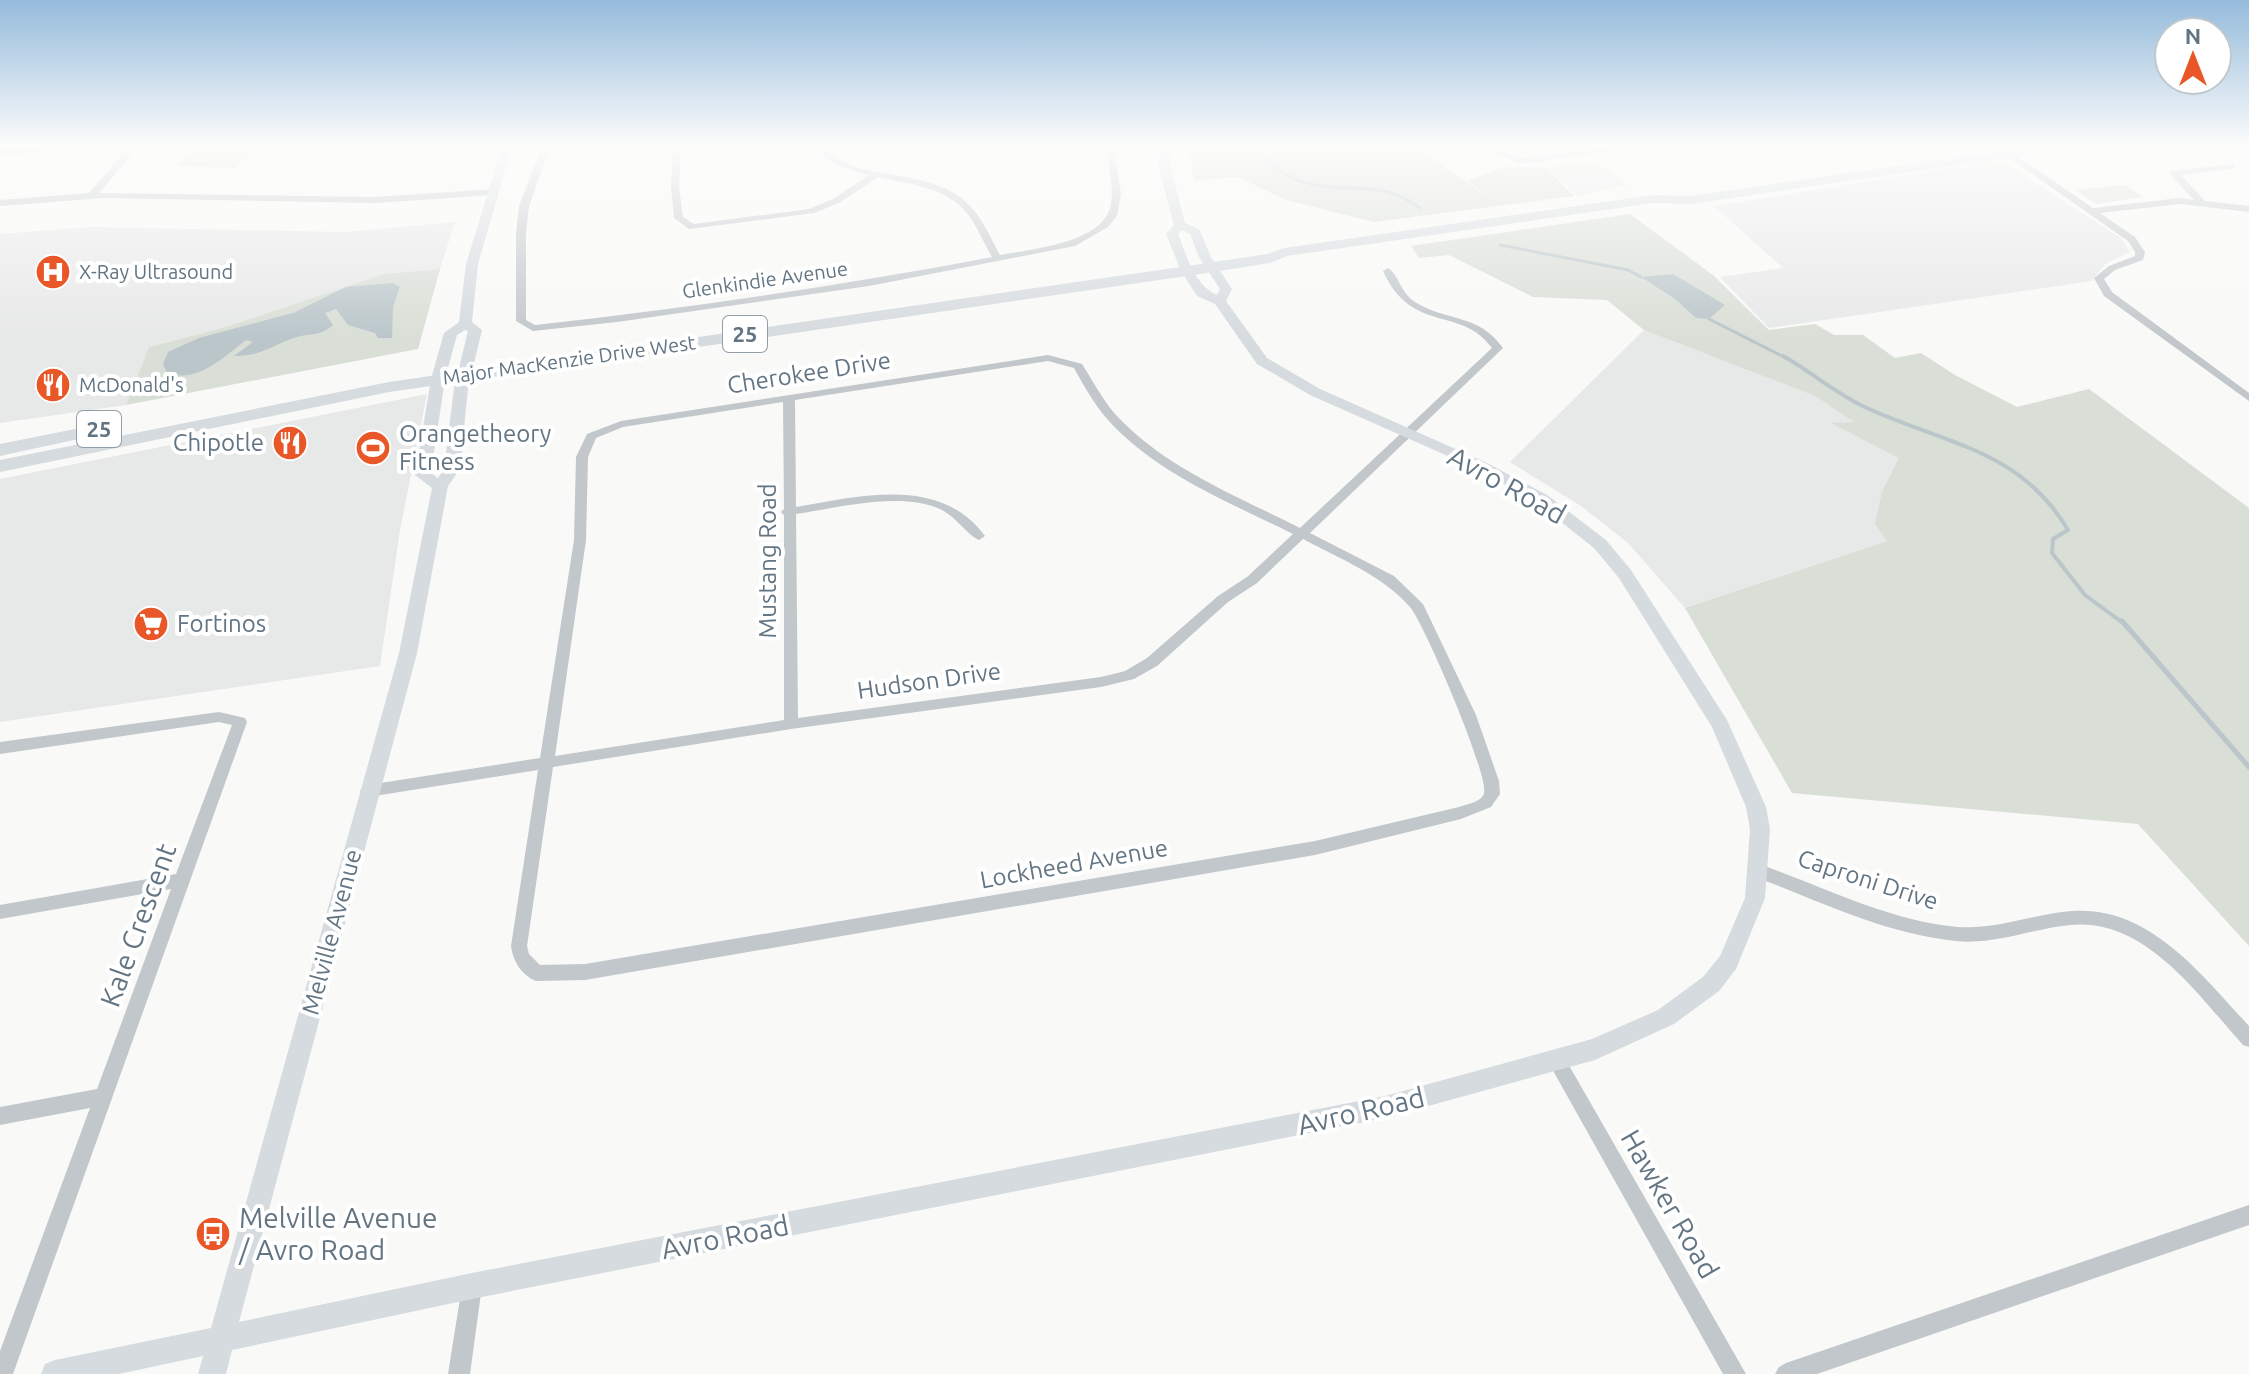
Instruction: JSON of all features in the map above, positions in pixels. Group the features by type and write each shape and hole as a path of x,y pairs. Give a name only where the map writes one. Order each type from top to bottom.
{"main road":[{"name":"Major MacKenzie Drive West","path":"0,450 223,404 1185,265 1270,258 1284,252 1569,211"},
{"name":"Major MacKenzie Drive West","path":"0,466 440,372"}],"street":[{"name":"Melville Avenue","path":"465,324 472,264 488,211"},
{"name":"Glenkindie Avenue","path":"524,211 521,234 521,321 528,327 617,319 854,285 998,259 1072,244 1109,220 1114,211"},
{"path":"678,211 679,218 692,227 810,211"},
{"path":"967,211 998,259"},
{"path":"1176,211 1180,225 1195,232 1208,262"},
{"path":"2090,211 2132,239 2141,255 2099,278 2108,294 2249,398"},
{"path":"1180,225 1172,234 1185,265"},
{"name":"Avro Road","path":"1208,262 1226,289 1220,301"},
{"name":"Avro Road","path":"55,1374 220,1342 472,1286 1333,1119 1557,1061 1666,1017 1711,984 1728,962 1744,931 1755,898 1759,871 1756,807 1734,751 1625,574 1600,544 1542,499 1480,465 1315,392 1262,361 1220,301 1202,293 1185,265"},
{"name":"Hudson Drive","path":"368,791 791,724 1068,687 1129,675 1169,650 1300,535 1498,348 1488,334 1411,304 1394,289 1388,271"},
{"name":"Melville Avenue","path":"212,1374 408,653 440,486 452,469 475,330 465,324"},
{"name":"Melville Avenue","path":"440,486 423,475 440,372 451,333 465,324"},
{"name":"Cherokee Drive","path":"549,761 580,540 585,443 595,432 610,426 1048,358 1063,359 1078,366 1101,407 1138,444 1200,484 1300,535"},
{"name":"Mustang Road","path":"789,398 791,452 787,512 791,724"},
{"path":"787,512 909,499 942,505 972,524 979,536"},
{"name":"Lockheed Avenue","path":"549,761 519,946 521,957 536,973 585,972 1315,848 1461,813 1486,803 1492,794 1492,781 1469,715 1418,607 1389,579 1300,535"},
{"name":"Kale Crescent","path":"0,748 219,717 240,722 2,1374"},
{"name":"Caproni Drive","path":"1759,871 1912,926 1957,934 2024,930 2070,918 2096,916 2120,921 2143,935 2189,975 2249,1039"},
{"path":"0,912 182,880"},
{"name":"Hawker Road","path":"1557,1061 1735,1374"},
{"path":"0,1116 103,1097"},
{"path":"1786,1374 2249,1215"},
{"path":"459,1374 472,1286"}],"shaded area":[{"path":"1330,211 1458,211 1374,222"},
{"path":"1720,211 2079,211 2121,238 2130,252 2105,264 2092,281 1769,328 1720,277 1783,268"},
{"path":"1630,214 1713,275 1769,330 1815,324 1834,335 1863,335 1895,358 1921,353 1955,375 2017,407 2089,389 2249,508 2249,946 2138,824 1792,793 1685,608 1887,541 1875,524 1882,492 1899,458 1831,423 1854,422 1815,396 1644,330 1607,300 1533,297 1449,255 1419,258 1411,246"},
{"path":"455,222 440,269 383,274 226,327 149,347 126,405 0,423 0,234 90,227 345,232"},
{"path":"440,269 418,349 126,405 149,347 226,327 383,274"},
{"path":"1673,274 1725,305 1709,319 1696,318 1675,299 1641,277"},
{"path":"393,283 400,287 393,307 392,338 378,338 375,333 348,325 336,309 325,313 333,325 324,331 297,337 267,350 234,356 253,342 246,340 199,372 189,375 167,373 163,364 168,352 199,338 293,313 346,287"},
{"path":"1644,330 1815,396 1915,461 1887,541 1685,608 1628,543 1581,506 1510,462"},
{"path":"427,394 400,530 380,666 0,722 0,479"}],"waterway":[{"path":"1500,245 1628,270 1641,277"},
{"path":"1709,319 1786,358"},
{"path":"1783,356 1856,402 1979,452 2027,482 2049,503 2068,530 2053,539 2052,553 2085,595 2123,623"},
{"path":"2122,621 2249,767"}],"place":[{"name":"X-Ray Ultrasound","path":"53,272"},
{"name":"McDonald's","path":"53,385"},
{"name":"Chipotle","path":"290,443"},
{"name":"Orangetheory Fitness","path":"373,448"},
{"name":"Fortinos","path":"151,624"},
{"name":"Melville Avenue / Avro Road","path":"213,1234"}]}
